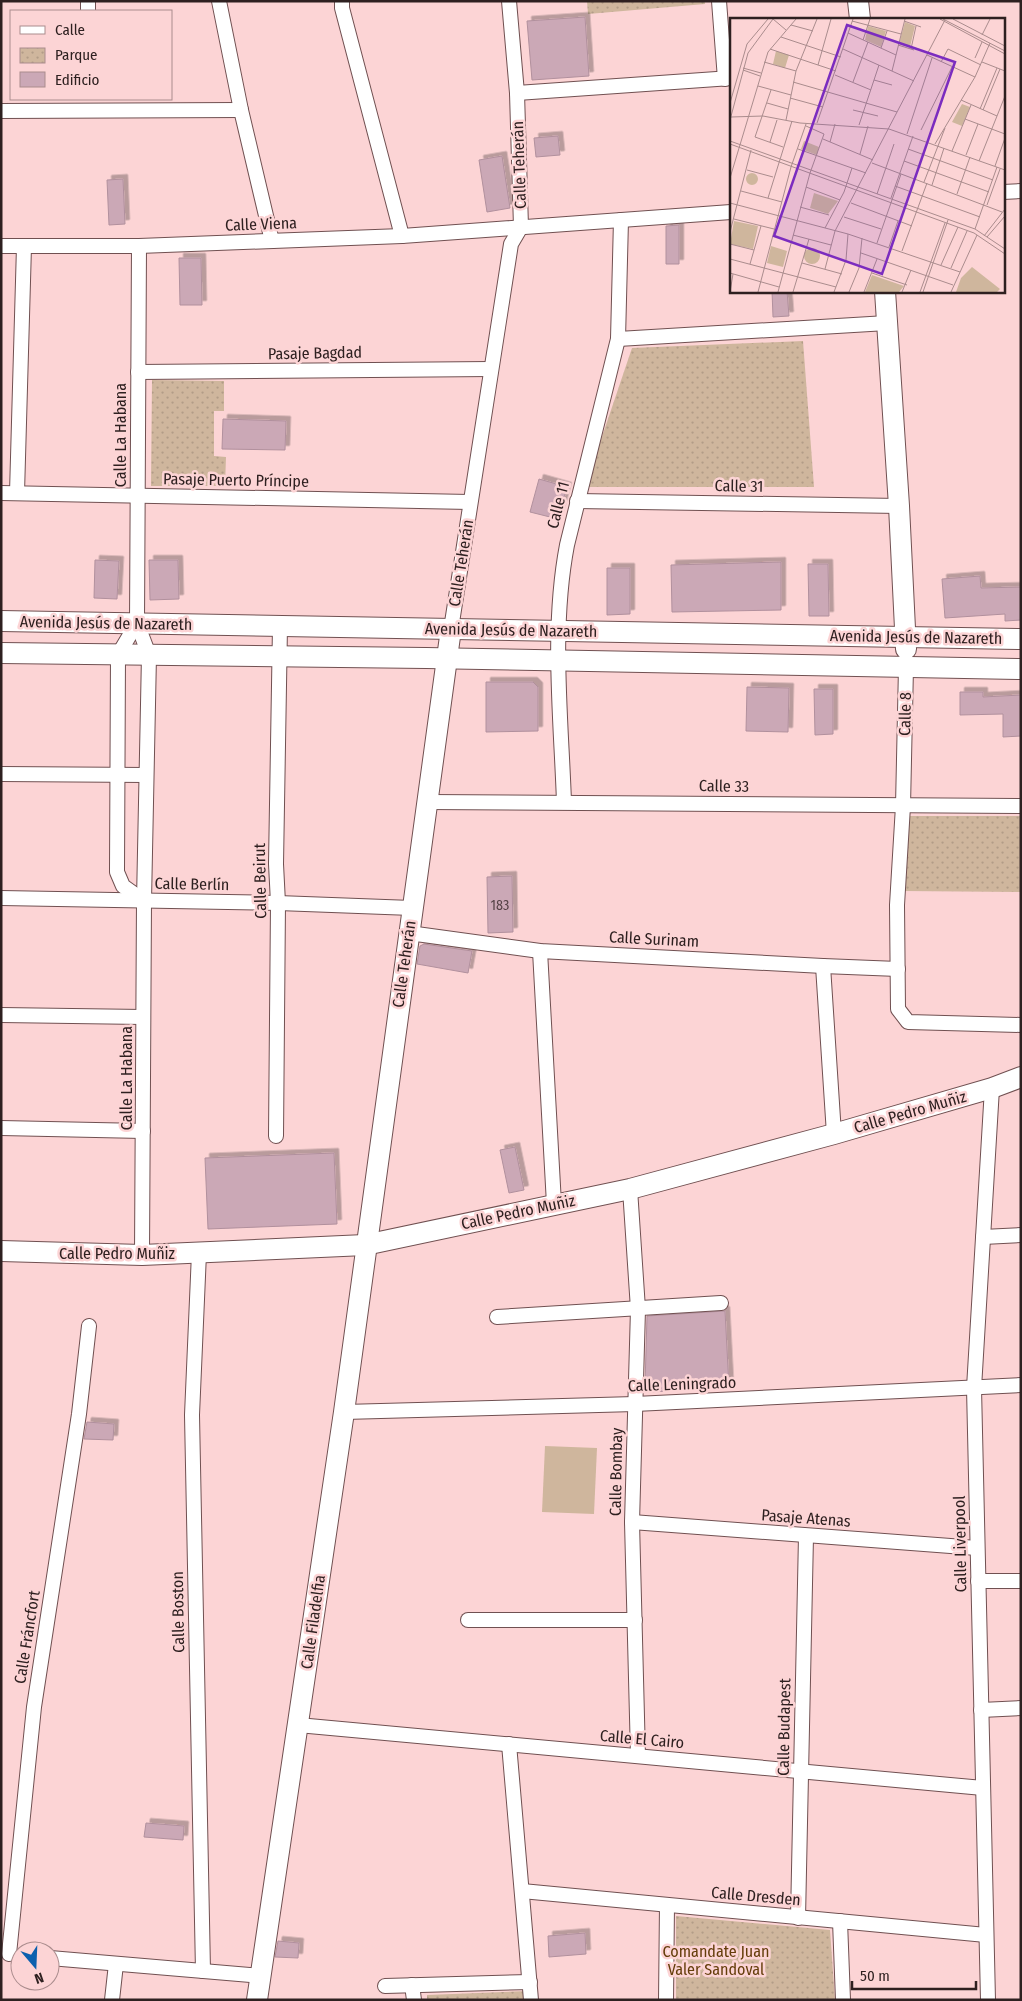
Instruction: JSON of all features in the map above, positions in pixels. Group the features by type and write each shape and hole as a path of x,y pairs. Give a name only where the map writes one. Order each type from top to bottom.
{"street":[{"path":"219,1 241,110 272,241"},
{"path":"342,1 342,8 402,236"},
{"name":"Calle Teherán","path":"366,1245 450,629 511,244 521,227 517,93 509,1"},
{"path":"517,93 728,79 719,1"},
{"path":"858,1 860,18"},
{"path":"1,111 88,105 241,110"},
{"path":"1004,192 1021,191"},
{"name":"Calle Viena","path":"1,246 139,246 402,236 730,212"},
{"name":"Calle 11","path":"564,802 559,660 560,579 577,502 618,339 621,220"},
{"path":"17,493 24,246"},
{"name":"Calle La Habana","path":"139,246 137,624 149,655 144,901 142,1255"},
{"name":"Calle 8","path":"885,292 907,637 903,806 897,905 898,1009 908,1022 1021,1025"},
{"path":"618,339 887,323"},
{"name":"Pasaje Bagdad","path":"138,372 491,369"},
{"name":"Pasaje Puerto Príncipe","path":"1,493 470,502"},
{"name":"Calle 31","path":"577,502 900,506"},
{"name":"Avenida Jesús de Nazareth","path":"1,621 1021,639"},
{"path":"137,624 118,655 117,872 123,886 144,901"},
{"name":"Calle Beirut","path":"276,1136 278,903 276,864 280,626"},
{"name":"Avenida Jesús de Nazareth","path":"1,653 446,658 1021,669"},
{"path":"1,774 146,775"},
{"name":"Calle 33","path":"427,802 1021,806"},
{"name":"Calle Berlín","path":"1,898 278,903 412,908"},
{"name":"Calle Surinam","path":"409,933 540,951 898,969"},
{"path":"540,951 554,1204"},
{"path":"823,966 834,1134"},
{"path":"1,1015 143,1017"},
{"name":"Calle Pedro Muñiz","path":"1,1251 142,1255 366,1245 630,1189 834,1134 992,1088 1021,1077"},
{"name":"Calle Liverpool","path":"988,2000 974,1388 992,1088"},
{"path":"1,1128 143,1132"},
{"name":"Calle Bombay","path":"630,1189 638,1309 632,1522 638,1756"},
{"path":"983,1237 1021,1235"},
{"name":"Calle Filadelfia","path":"257,2000 344,1412 366,1245"},
{"name":"Calle Boston","path":"199,1253 192,1415 203,1971"},
{"path":"497,1317 721,1303"},
{"name":"Calle Fráncfort","path":"11,1941 34,1707 78,1414 89,1326"},
{"name":"Calle Leningrado","path":"344,1412 635,1404 1021,1385"},
{"name":"Pasaje Atenas","path":"632,1522 978,1548"},
{"name":"Calle Budapest","path":"798,1918 806,1536"},
{"path":"978,1582 1021,1581"},
{"path":"468,1620 635,1620"},
{"path":"981,1710 1021,1708"},
{"name":"Calle El Cairo","path":"298,1725 983,1788"},
{"path":"509,1744 531,2000"},
{"name":"Calle Dresden","path":"522,1891 986,1935"},
{"path":"666,2000 667,1905"},
{"path":"840,1922 844,2000"},
{"path":"60,1959 261,1976"},
{"path":"112,2000 116,1964"},
{"path":"385,1986 530,1982"},
{"path":"412,1985 414,2000"}],"green space":[{"path":"587,1 705,1 705,4 588,14"},
{"path":"803,341 814,487 585,487 632,348"},
{"path":"152,380 224,381 224,411 214,411 214,456 226,457 225,486 151,486"},
{"path":"902,816 1021,816 1021,892 903,891"},
{"path":"545,1446 597,1448 594,1514 542,1512"},
{"name":"Comandate Juan Valer Sandoval","path":"676,1916 830,1930 835,2000 676,2000"},
{"path":"527,1991 528,2000 427,2000 427,1995"}],"building":[{"path":"585,17 589,76 532,80 527,21"},
{"path":"558,136 560,155 536,157 534,138"},
{"path":"502,156 510,208 487,212 479,160"},
{"path":"123,179 125,224 109,225 107,180"},
{"path":"679,225 679,264 666,264 666,226"},
{"path":"179,258 201,258 202,305 180,305"},
{"path":"772,292 787,292 789,316 773,317"},
{"path":"223,419 286,421 285,450 222,449"},
{"path":"539,479 567,487 558,519 530,512"},
{"path":"95,560 119,561 117,599 94,598"},
{"path":"149,560 178,560 179,599 150,600"},
{"path":"781,562 781,610 672,612 671,565"},
{"path":"808,564 828,564 829,616 809,616"},
{"path":"607,568 630,568 630,614 607,615"},
{"path":"980,576 981,588 1021,587 1021,620 1005,621 1005,614 945,618 942,579"},
{"path":"486,682 533,682 538,687 538,731 486,732"},
{"path":"747,687 789,688 788,732 746,731"},
{"path":"814,689 833,689 833,734 815,735"},
{"path":"960,692 983,692 983,697 1021,695 1021,736 1003,737 1003,714 960,715"},
{"path":"512,876 513,932 488,933 487,877"},
{"path":"424,944 472,951 468,973 417,964 420,946"},
{"path":"515,1147 524,1190 509,1193 500,1150"},
{"path":"334,1153 337,1224 208,1229 205,1158"},
{"path":"725,1311 729,1387 652,1392 645,1385 647,1316"},
{"path":"87,1422 114,1424 113,1440 84,1439"},
{"path":"146,1823 184,1826 183,1840 144,1837"},
{"path":"585,1933 586,1954 549,1957 548,1936"},
{"path":"278,1941 299,1943 298,1958 275,1957"}]}
